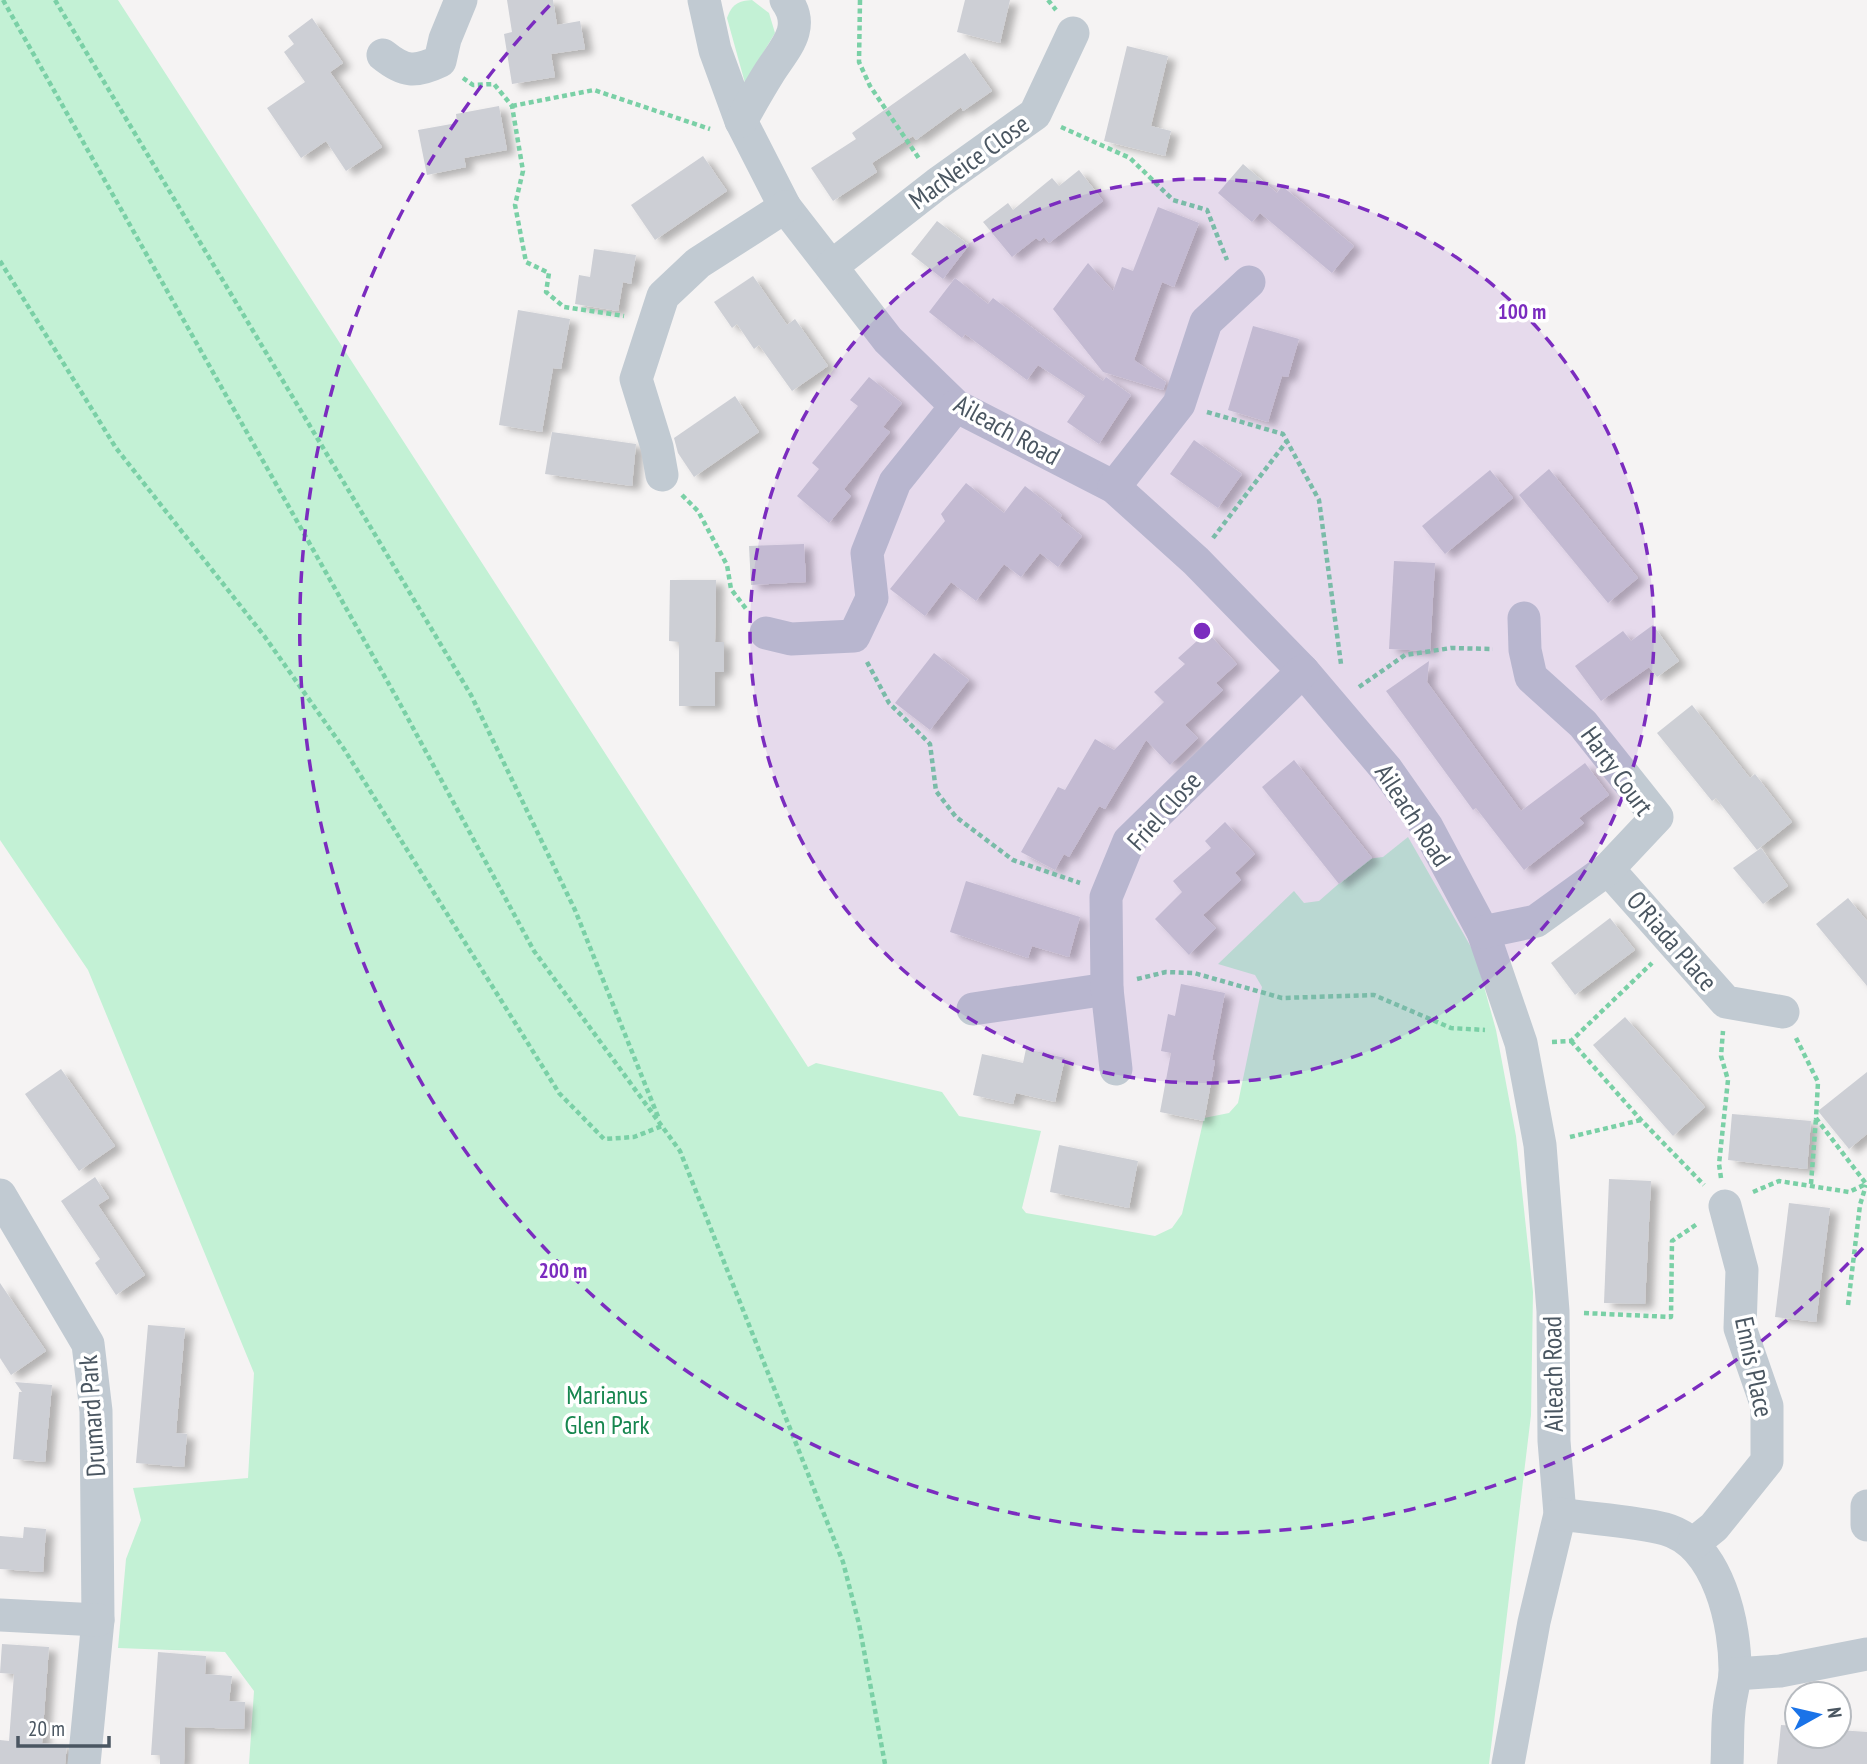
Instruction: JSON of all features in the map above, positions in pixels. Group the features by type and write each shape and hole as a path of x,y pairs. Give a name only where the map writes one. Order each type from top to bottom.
{"street":[{"path":"383,55 409,70 425,68 440,61 445,39 461,0"},
{"name":"Aileach Road","path":"704,0 715,50 741,121 785,207 888,340 956,406 1114,487 1196,561 1319,691 1387,770 1427,827 1483,932 1519,1037 1539,1145 1553,1311 1554,1441 1560,1514 1534,1622 1508,1764"},
{"path":"741,121 791,41 795,27 794,15 786,0"},
{"name":"MacNeice Close","path":"832,266 937,184 1035,114 1073,33"},
{"path":"662,475 657,447 636,379 663,296 698,263 785,207"},
{"path":"1114,487 1179,404 1206,322 1248,282"},
{"path":"766,633 791,639 854,636 872,598 867,553 895,482 956,406"},
{"name":"Harty Court","path":"1483,932 1536,921 1608,869 1657,817 1583,724 1531,677 1525,634"},
{"name":"Friel Close","path":"1116,1069 1107,989 1106,897 1129,841 1319,691"},
{"name":"O'Riada Place","path":"1608,869 1726,1002 1783,1012"},
{"path":"973,1009 1107,989"},
{"name":"Drumard Park","path":"0,1195 88,1344 96,1411 98,1620 84,1764"},
{"name":"Ennis Place","path":"1693,1544 1714,1528 1767,1461 1767,1406 1740,1328 1742,1269 1725,1206"},
{"path":"1867,1506 1867,1525"},
{"path":"1560,1514 1667,1530 1693,1544 1715,1574 1730,1627 1735,1674 1729,1711 1727,1764"},
{"path":"0,1615 98,1620"},
{"path":"1735,1674 1780,1671 1867,1654"}],"path":[{"path":"3,0 399,702 534,951 680,1151 843,1562 859,1624 885,1764"},
{"path":"55,0 471,695 575,910 662,1126"},
{"path":"860,0 859,62 870,86 937,184"},
{"path":"440,61 473,85 494,84 512,106 523,171 515,205 526,262 549,273 546,292 564,307 655,320"},
{"path":"512,106 594,90 711,130 741,121"},
{"path":"1035,114 1130,158 1172,200 1207,209 1229,265 1248,282"},
{"path":"0,261 116,448 265,637 344,749 559,1093 604,1139 634,1137 662,1126"},
{"path":"1179,404 1283,434 1319,500 1342,672 1319,691"},
{"path":"1196,561 1287,441"},
{"path":"662,475 698,511 727,565 731,589 766,633"},
{"path":"1319,691 1405,655 1525,634"},
{"path":"854,636 889,703 930,744 936,791 956,817 1013,860 1108,893"},
{"path":"1571,1041 1673,943"},
{"path":"1107,989 1166,972 1194,973 1282,998 1374,995 1451,1028 1571,1041 1641,1120 1725,1206"},
{"path":"1725,1206 1719,1164 1728,1080 1721,1056 1726,1002"},
{"path":"1783,1012 1818,1082 1811,1184"},
{"path":"1816,1118 1867,1185"},
{"path":"1539,1145 1641,1120"},
{"path":"1553,1311 1671,1317 1672,1241 1725,1206 1779,1181 1849,1192 1867,1185"},
{"path":"1848,1305 1860,1205 1867,1185"}],"green space":[{"name":"Marianus Glen Park","path":"0,0 118,0 808,1067 816,1063 942,1092 959,1116 1041,1131 1022,1208 1026,1213 1155,1236 1172,1228 1182,1214 1204,1118 1229,1113 1238,1103 1262,987 1255,975 1218,964 1294,891 1304,903 1319,901 1367,859 1383,857 1408,837 1475,954 1496,1030 1516,1136 1533,1292 1531,1415 1489,1764 249,1764 254,1691 225,1652 118,1648 126,1559 141,1520 133,1488 248,1478 254,1373 88,970 0,840"},
{"path":"752,0 769,13 775,33 745,83 727,18 736,4"}],"building":[{"path":"507,0 553,0 557,25 580,21 585,49 551,54 555,77 512,84 504,34 512,32"},
{"path":"965,0 1010,0 1000,43 957,32"},
{"path":"312,18 343,63 330,72 382,147 346,171 326,141 301,158 267,108 305,82 284,52 294,44 288,36"},
{"path":"1127,46 1168,56 1151,126 1171,131 1165,156 1104,141"},
{"path":"965,53 992,91 963,111 961,107 916,140 913,136 872,163 877,172 833,201 811,168 856,139 852,133"},
{"path":"499,106 507,150 464,158 466,167 427,175 418,130 457,123 456,114"},
{"path":"703,156 727,191 655,240 631,205"},
{"path":"1243,164 1277,193 1282,186 1354,246 1332,273 1260,213 1252,222 1218,193"},
{"path":"1079,170 1103,201 1049,243 1044,237 1040,241 1036,238 1012,257 983,222 1008,203 1013,210 1052,178 1059,186"},
{"path":"1158,207 1199,223 1174,287 1162,282 1134,360 1166,382 1163,390 1103,372 1053,309 1088,263 1113,291 1122,267 1133,271"},
{"path":"937,221 969,245 943,279 911,254"},
{"path":"594,249 636,255 631,284 623,282 618,311 575,304 579,275 590,277"},
{"path":"753,276 787,325 795,319 828,366 792,391 759,345 754,349 737,324 732,328 714,302"},
{"path":"955,278 988,304 993,298 1103,381 1106,377 1131,395 1099,444 1067,422 1085,396 1038,365 1027,380 965,334 962,338 929,312"},
{"path":"518,310 570,319 561,369 553,368 542,432 499,425"},
{"path":"1253,326 1299,339 1288,377 1282,376 1268,422 1228,410"},
{"path":"869,377 902,403 883,427 890,432 844,489 851,496 829,523 797,496 819,469 812,463 858,406 850,400"},
{"path":"735,396 759,432 694,477 678,453 674,438"},
{"path":"552,432 636,444 632,486 545,474"},
{"path":"1194,440 1242,474 1218,508 1170,474"},
{"path":"1549,469 1638,578 1608,603 1519,495"},
{"path":"1490,470 1513,498 1445,554 1422,526"},
{"path":"966,483 1004,513 1025,486 1062,515 1060,518 1082,536 1058,567 1040,553 1021,577 1004,564 976,601 951,582 925,616 890,589 945,521 941,514"},
{"path":"804,544 806,582 751,585 749,546"},
{"path":"1394,561 1435,563 1430,651 1389,649"},
{"path":"670,580 716,580 715,642 724,642 724,672 715,672 715,706 679,706 679,642 669,641"},
{"path":"1653,625 1679,661 1657,677 1649,667 1601,701 1575,666 1623,631 1631,641"},
{"path":"1207,632 1237,664 1216,683 1223,690 1185,725 1198,738 1170,765 1146,740 1105,809 1099,806 1069,857 1064,854 1055,870 1021,852 1058,787 1065,790 1095,739 1114,750 1164,702 1154,692 1185,664 1178,658"},
{"path":"934,653 969,680 930,730 895,703"},
{"path":"1429,661 1427,682 1521,811 1585,763 1609,795 1579,818 1584,823 1524,870 1476,808 1473,810 1386,691"},
{"path":"1692,705 1750,778 1755,774 1792,822 1757,850 1716,798 1712,801 1657,733"},
{"path":"1294,760 1372,858 1339,884 1262,787"},
{"path":"1225,822 1255,854 1235,873 1241,880 1203,915 1216,928 1189,955 1155,919 1182,892 1173,881 1211,848 1205,841"},
{"path":"1761,848 1788,886 1763,904 1733,868"},
{"path":"966,881 1080,917 1069,957 1032,946 1028,958 950,932"},
{"path":"1848,898 1867,921 1867,986 1816,924"},
{"path":"1610,918 1635,950 1575,995 1551,963"},
{"path":"1181,984 1225,993 1204,1121 1160,1112 1171,1053 1161,1051 1168,1014 1175,1016"},
{"path":"1625,1017 1705,1107 1673,1136 1593,1045"},
{"path":"1026,1049 1065,1058 1055,1102 1016,1093 1013,1104 973,1095 982,1054 1023,1063"},
{"path":"61,1069 115,1146 79,1171 25,1094"},
{"path":"1867,1072 1867,1134 1849,1149 1818,1111"},
{"path":"1732,1114 1811,1121 1807,1169 1728,1160"},
{"path":"1059,1145 1138,1161 1129,1208 1050,1192"},
{"path":"95,1177 109,1198 98,1205 145,1275 116,1295 95,1263 100,1259 61,1201"},
{"path":"1609,1179 1651,1181 1645,1304 1604,1303"},
{"path":"1789,1203 1830,1208 1816,1322 1775,1317"},
{"path":"0,1283 46,1351 11,1375 0,1358"},
{"path":"148,1325 185,1328 176,1433 187,1434 184,1467 136,1463"},
{"path":"15,1382 52,1385 45,1462 13,1459 19,1392 22,1392"},
{"path":"24,1527 46,1529 43,1572 0,1569 0,1536 23,1538"},
{"path":"2,1644 49,1647 42,1743 67,1745 65,1764 0,1764 0,1740 9,1741 14,1674 0,1673"},
{"path":"158,1652 206,1656 205,1674 232,1676 229,1701 245,1702 244,1729 185,1727 184,1764 160,1764 160,1755 151,1755"},
{"path":"1781,1725 1783,1750 1853,1750 1853,1731 1867,1732 1867,1764 1777,1764"}]}
